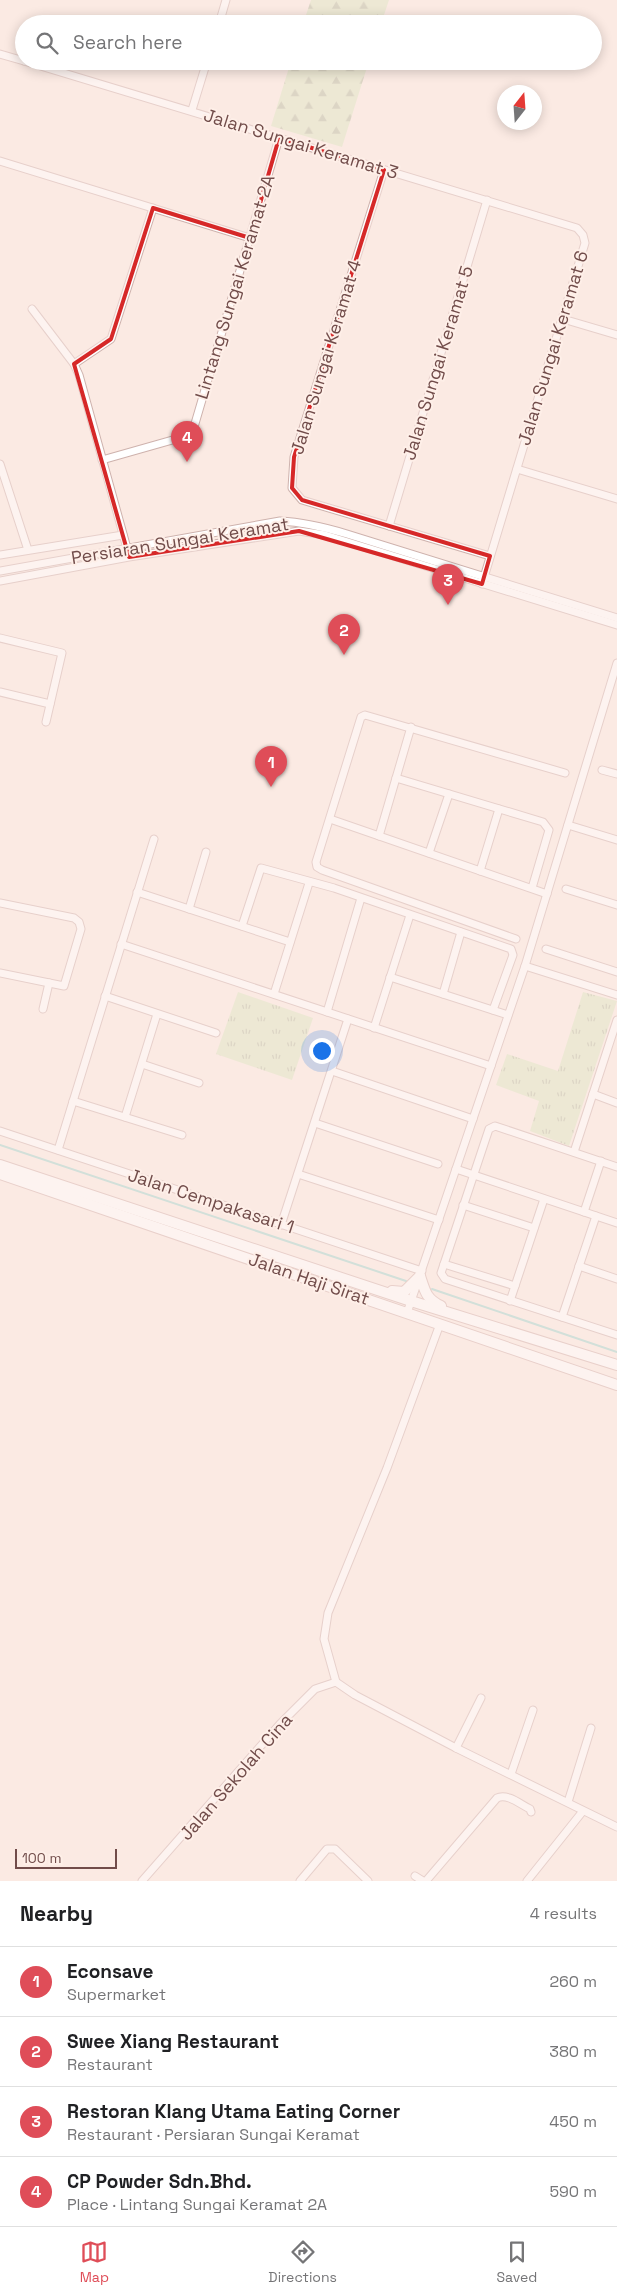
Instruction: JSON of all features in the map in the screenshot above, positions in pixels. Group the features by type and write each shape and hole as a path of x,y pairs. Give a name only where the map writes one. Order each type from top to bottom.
{"main road":[{"name":"Jalan Haji Sirat","path":"0,1165 411,1301 617,1365"},
{"name":"Jalan Haji Sirat","path":"0,1174 617,1385"},
{"path":"333,1275 396,1292 404,1292 410,1288 421,1274"},
{"path":"421,1274 424,1294 431,1301 483,1324"}],"street":[{"path":"222,15 226,0"},
{"name":"Jalan Sungai Keramat 3","path":"0,54 15,58"},
{"name":"Jalan Sungai Keramat 3","path":"55,70 577,228"},
{"path":"192,110 204,70"},
{"name":"Lintang Sungai Keramat 2A","path":"102,460 183,437 194,427 279,138"},
{"path":"0,162 250,238"},
{"name":"Jalan Sungai Keramat 4","path":"384,170 294,457 292,488 302,500 490,556"},
{"name":"Jalan Sungai Keramat 5","path":"389,526 486,200"},
{"path":"74,364 112,339 153,208"},
{"name":"Jalan Sungai Keramat 6","path":"482,584 585,243 583,235 577,228"},
{"path":"32,309 74,364 129,557"},
{"path":"563,319 617,335"},
{"path":"0,464 28,550"},
{"name":"Jalan Sungai Keramat 6","path":"517,469 617,499"},
{"name":"Persiaran Sungai Keramat","path":"0,571 280,522 295,522 312,524 346,534 617,618"},
{"name":"Persiaran Sungai Keramat","path":"0,581 129,557 299,531 325,536 617,625"},
{"path":"0,554 122,535"},
{"path":"0,638 62,652 46,722"},
{"path":"407,1312 524,966 617,663"},
{"path":"0,692 50,704"},
{"path":"516,939 322,870 317,867 316,862 361,717 370,715 565,773"},
{"path":"379,836 411,727"},
{"path":"602,770 617,774"},
{"path":"396,778 543,822 547,825 549,830 532,888"},
{"path":"429,853 448,794"},
{"path":"480,871 499,809"},
{"path":"330,819 547,894"},
{"path":"568,825 617,840"},
{"path":"58,1150 154,839"},
{"path":"189,909 206,852"},
{"path":"242,926 260,868 267,868 361,898 513,950 493,1010"},
{"path":"274,994 309,882"},
{"path":"566,889 617,905"},
{"path":"137,892 290,942"},
{"path":"327,1012 361,898"},
{"path":"0,903 74,918 79,922 80,929 65,984 62,986 0,973"},
{"path":"374,1028 410,915"},
{"path":"443,994 461,932"},
{"path":"121,944 491,1066"},
{"path":"546,950 617,972"},
{"path":"524,966 617,994"},
{"path":"390,977 508,1014"},
{"path":"43,1009 49,983"},
{"path":"105,996 216,1033"},
{"path":"125,1117 157,1014"},
{"path":"281,1225 348,1019"},
{"path":"574,1152 617,1020"},
{"path":"142,1064 200,1083"},
{"path":"332,1070 473,1119"},
{"path":"593,1094 617,1103"},
{"path":"73,1100 182,1136"},
{"path":"315,1123 438,1164"},
{"path":"617,1166 495,1126 489,1129 441,1274 444,1279 617,1335"},
{"name":"Jalan Cempakasari 1","path":"0,1131 421,1274"},
{"path":"584,1212 601,1161"},
{"path":"456,1169 617,1223"},
{"path":"298,1174 439,1220"},
{"path":"510,1301 544,1199"},
{"path":"464,1205 534,1228"},
{"path":"562,1316 596,1216"},
{"path":"444,1264 515,1286"},
{"path":"579,1266 617,1279"},
{"path":"440,1324 387,1468 328,1613 323,1631 336,1682 349,1691 456,1748 617,1827"},
{"name":"Jalan Sekolah Cina","path":"142,1881 280,1724 315,1689 336,1682"},
{"path":"456,1748 481,1698"},
{"path":"511,1774 533,1710"},
{"path":"568,1802 591,1728"},
{"path":"415,1876 425,1881 497,1798 507,1797 530,1808 531,1812"},
{"path":"528,1881 583,1811"},
{"path":"300,1881 328,1849 335,1849 368,1881"}],"highlighted area":[{"path":"279,138 384,170 294,457 292,488 302,500 490,556 482,584 299,531 129,557 74,364 111,339 153,208 250,238"}],"green space":[{"path":"311,0 389,0 384,15 306,15"},
{"path":"288,70 366,70 342,147 271,126"},
{"path":"238,992 313,1018 292,1080 216,1054"},
{"path":"583,992 617,1001 569,1146 530,1131 539,1101 496,1085 507,1054 558,1071"}],"waterway":[{"path":"0,1145 406,1281"},
{"path":"432,1289 617,1352"}],"place":[{"name":"CP Powder Sdn.Bhd.","path":"187,462"},
{"name":"Restoran Klang Utama Eating Corner","path":"448,605"},
{"name":"Swee Xiang Restaurant","path":"344,655"},
{"name":"Econsave","path":"271,787"}]}
